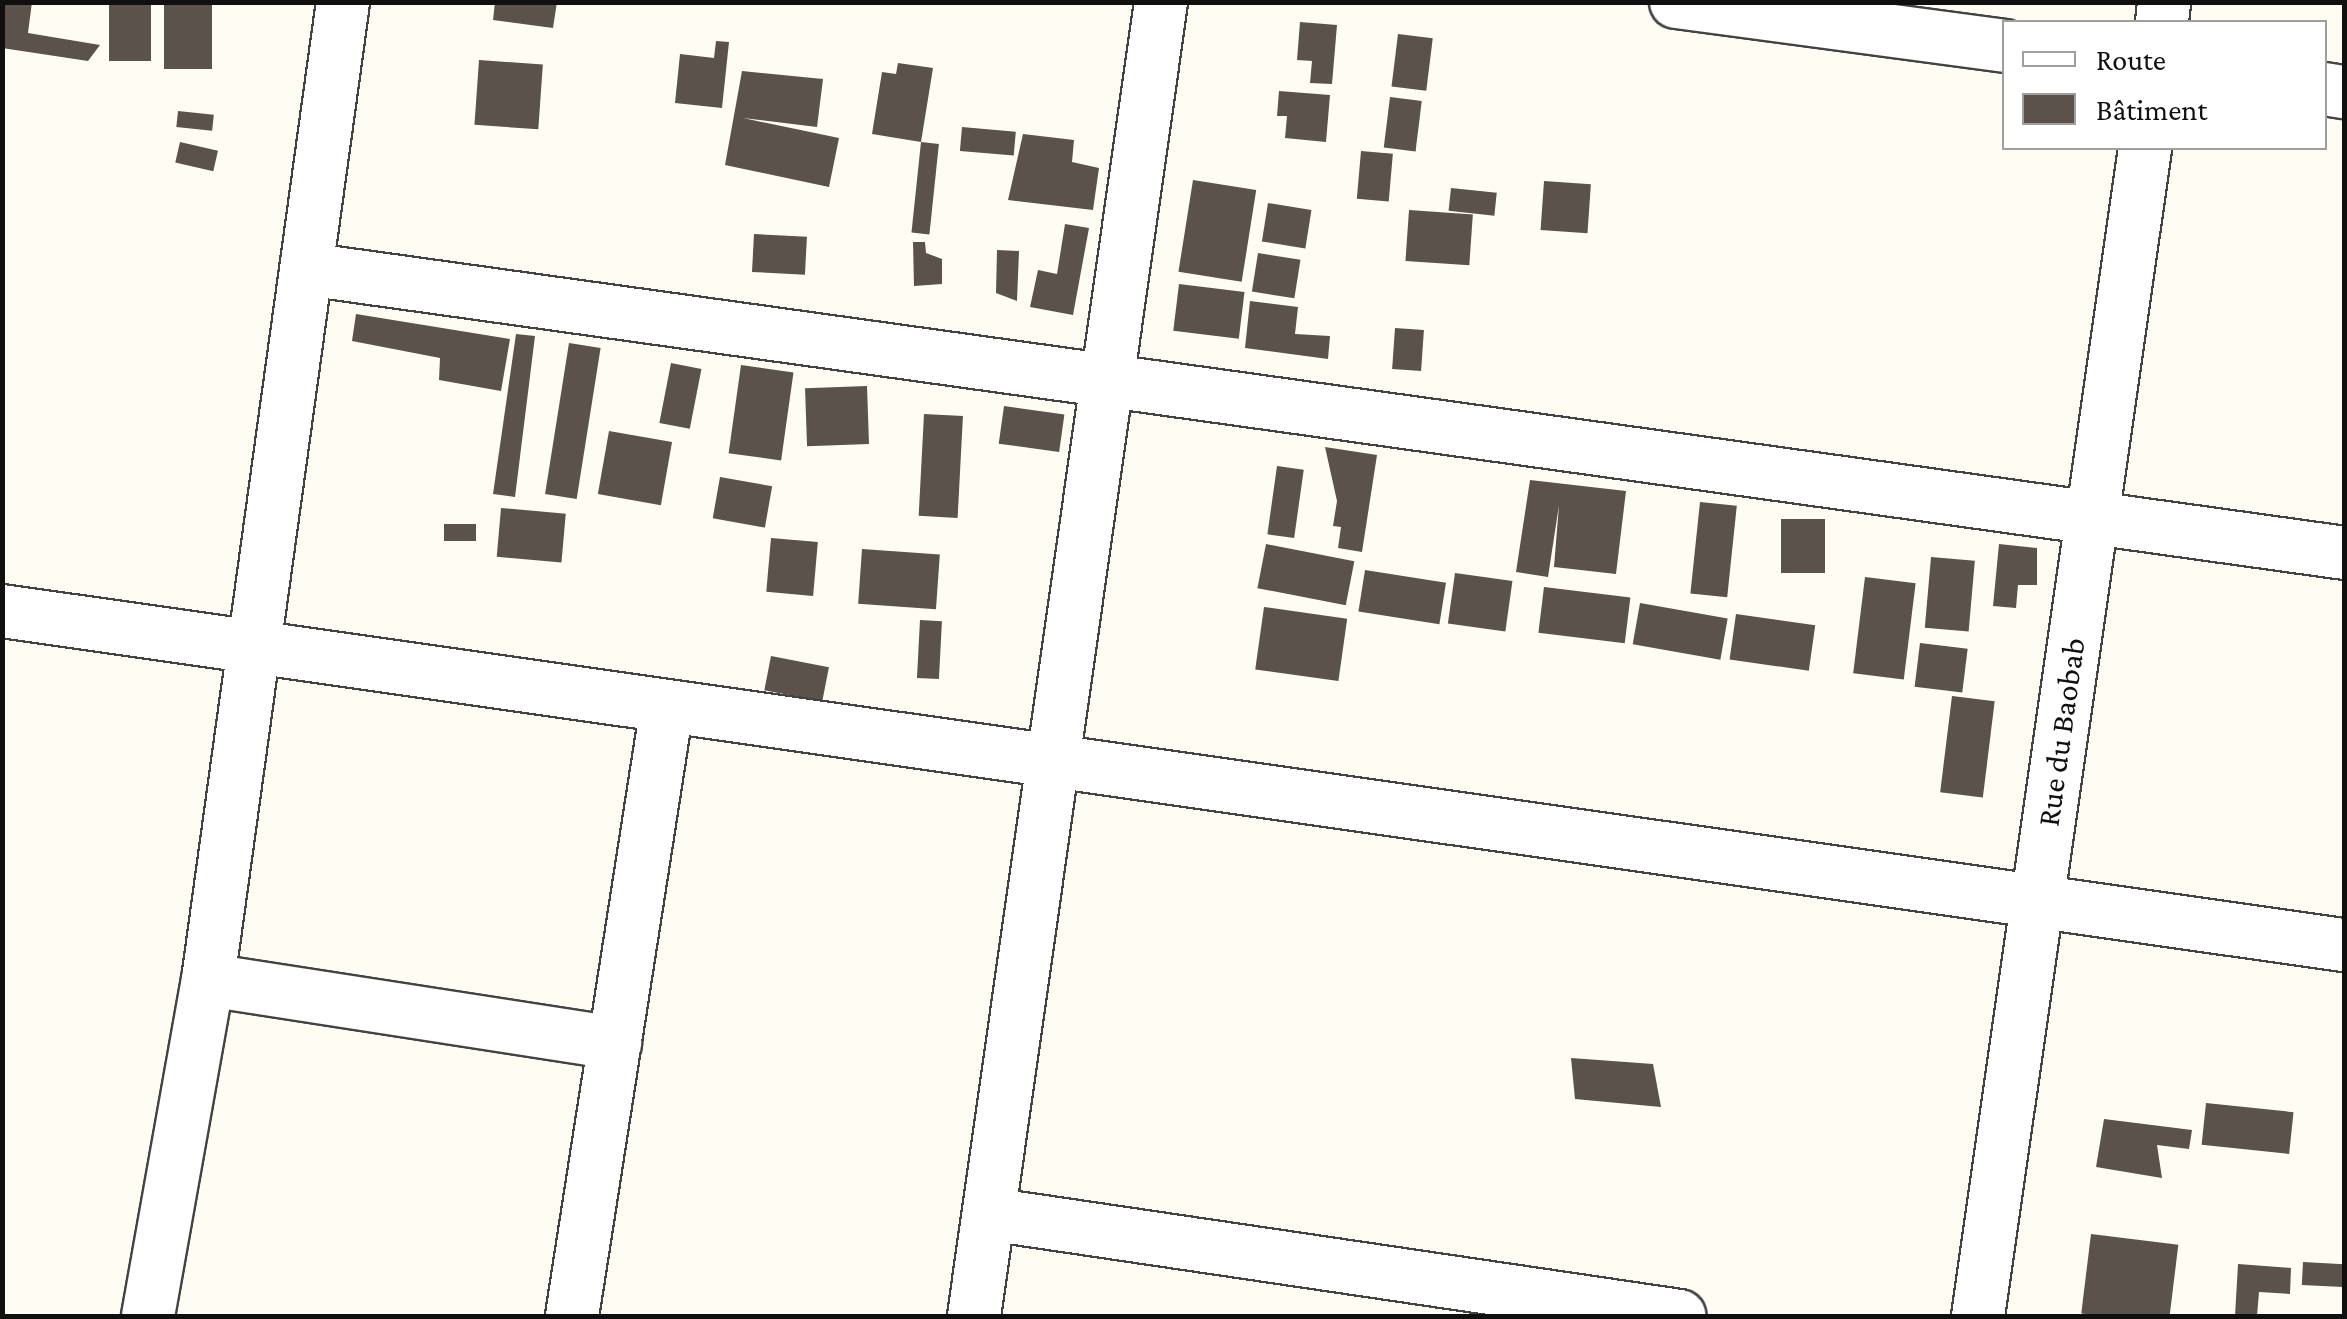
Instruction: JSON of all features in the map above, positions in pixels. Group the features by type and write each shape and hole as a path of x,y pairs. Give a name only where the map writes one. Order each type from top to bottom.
{"street":[{"path":"148,1316 208,980 343,2"},
{"path":"974,1316 1162,2"},
{"path":"1700,4 2002,46"},
{"name":"Rue du Baobab","path":"1978,1316 2144,150"},
{"path":"306,269 2344,554"},
{"path":"2,612 2344,945"},
{"path":"572,1316 667,706"},
{"path":"208,980 615,1043"},
{"path":"989,1214 1680,1316"}],"building":[{"path":"2,2 32,2 28,33 100,45 88,61 2,48"},
{"path":"109,2 151,2 151,61 109,61"},
{"path":"164,2 212,2 212,69 164,69"},
{"path":"495,2 557,2 553,28 493,20"},
{"path":"1300,22 1337,25 1332,84 1310,83 1312,61 1297,60"},
{"path":"1398,34 1433,38 1426,91 1392,87"},
{"path":"716,41 729,42 722,108 675,103 680,54 714,58"},
{"path":"479,60 543,64 538,129 474,125"},
{"path":"898,63 933,68 921,142 872,134 882,72 896,74"},
{"path":"742,71 823,79 817,127 743,118 839,138 829,187 725,165"},
{"path":"1279,91 1330,95 1326,142 1285,138 1287,116 1277,116"},
{"path":"1390,97 1422,101 1416,152 1384,148"},
{"path":"178,111 214,115 212,131 176,127"},
{"path":"962,127 1016,132 1014,156 960,151"},
{"path":"1023,134 1074,140 1072,162 1099,168 1093,210 1008,200"},
{"path":"180,142 218,151 213,171 175,162"},
{"path":"921,142 939,144 929,234 911,233"},
{"path":"1361,151 1393,154 1389,202 1357,199"},
{"path":"1193,180 1256,190 1242,282 1178,272"},
{"path":"1544,181 1591,184 1587,233 1541,230"},
{"path":"1451,188 1497,193 1494,216 1449,211"},
{"path":"1268,203 1311,210 1305,248 1262,242"},
{"path":"1409,210 1473,214 1469,265 1405,261"},
{"path":"1065,224 1089,228 1073,315 1030,307 1038,270 1057,274"},
{"path":"754,234 807,237 805,275 752,272"},
{"path":"913,242 925,242 926,253 942,259 942,284 914,286"},
{"path":"997,250 1019,251 1017,301 996,293"},
{"path":"1258,253 1300,260 1294,298 1252,292"},
{"path":"1179,284 1245,292 1239,339 1173,331"},
{"path":"1250,301 1298,307 1295,334 1330,336 1328,359 1245,348"},
{"path":"356,314 510,339 501,391 439,380 440,358 352,341"},
{"path":"1395,328 1424,330 1421,371 1392,369"},
{"path":"516,334 535,336 515,497 493,494"},
{"path":"569,343 601,348 577,499 545,494"},
{"path":"671,363 701,369 690,429 659,423"},
{"path":"741,365 793,372 781,461 729,453"},
{"path":"867,386 869,444 807,446 805,388"},
{"path":"1004,406 1064,414 1059,452 999,444"},
{"path":"924,414 963,416 958,518 919,516"},
{"path":"609,431 672,442 661,505 598,494"},
{"path":"1325,447 1377,455 1362,552 1338,548 1341,527 1333,526 1337,501"},
{"path":"1277,466 1304,470 1294,538 1267,534"},
{"path":"720,477 772,486 765,528 713,518"},
{"path":"1530,480 1626,491 1616,574 1554,567 1559,505 1548,577 1516,572"},
{"path":"1700,502 1737,506 1727,597 1690,593"},
{"path":"501,508 566,514 561,562 497,557"},
{"path":"1781,519 1825,519 1825,573 1781,573"},
{"path":"444,524 476,524 476,541 444,541"},
{"path":"771,538 818,542 813,596 766,592"},
{"path":"1266,544 1354,561 1346,605 1257,588"},
{"path":"1999,544 2037,548 2037,585 2018,585 2016,608 1993,606"},
{"path":"862,549 940,554 936,609 858,604"},
{"path":"1931,557 1975,561 1969,632 1925,628"},
{"path":"1365,570 1446,583 1439,624 1358,611"},
{"path":"1455,573 1512,581 1505,632 1448,624"},
{"path":"1865,577 1916,583 1904,679 1853,673"},
{"path":"1544,587 1630,598 1625,643 1538,633"},
{"path":"1640,603 1728,618 1720,660 1633,644"},
{"path":"1264,607 1347,619 1338,681 1255,669"},
{"path":"1736,614 1815,625 1809,671 1730,660"},
{"path":"920,620 942,621 939,679 917,678"},
{"path":"1920,643 1968,649 1962,693 1915,687"},
{"path":"771,656 829,667 822,702 764,690"},
{"path":"1952,696 1995,701 1983,798 1940,792"},
{"path":"1571,1058 1653,1064 1661,1107 1575,1099"},
{"path":"2206,1103 2294,1112 2289,1154 2202,1145"},
{"path":"2104,1119 2192,1130 2189,1149 2157,1145 2162,1178 2096,1167"},
{"path":"2091,1234 2178,1245 2170,1316 2081,1313"},
{"path":"2303,1262 2344,1264 2343,1287 2302,1285"},
{"path":"2238,1264 2291,1268 2290,1294 2259,1292 2257,1316 2235,1316"}]}
